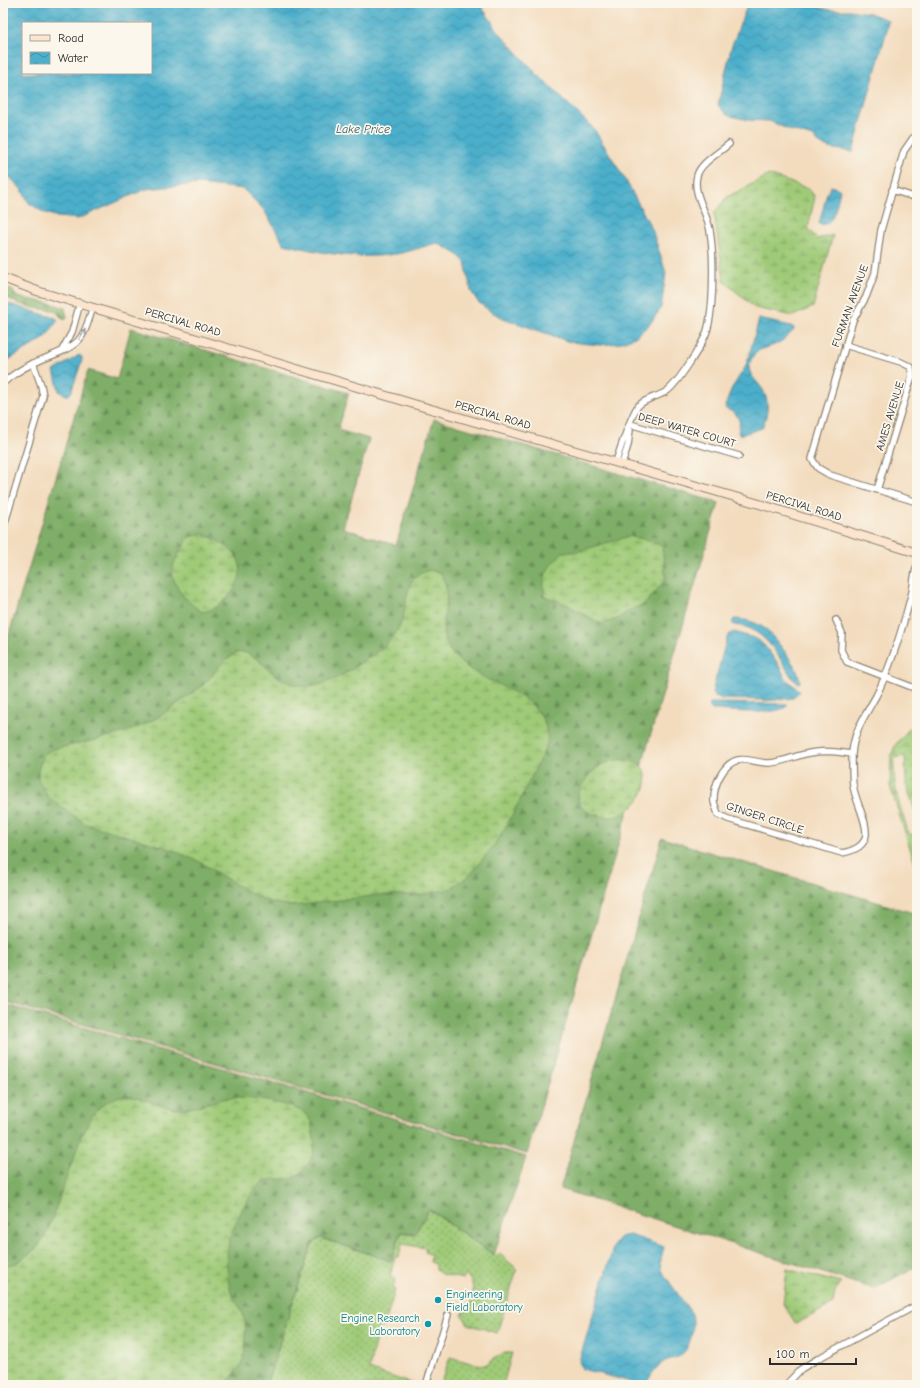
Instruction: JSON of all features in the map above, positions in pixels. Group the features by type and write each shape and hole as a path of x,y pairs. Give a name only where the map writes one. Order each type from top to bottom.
{"street":[{"name":"FURMAN AVENUE","path":"877,490 830,475 818,468 812,459 853,320 866,298 875,273 880,230 904,151 915,137"},
{"path":"619,463 620,449 638,406 667,392 673,386 702,343 707,332 710,318 712,273 710,231 696,183 697,174 701,168 729,144"},
{"path":"892,190 917,198"},
{"name":"PERCIVAL ROAD","path":"3,278 20,286 756,503 917,553"},
{"path":"60,352 72,332 80,304"},
{"path":"3,383 11,376 33,363 60,352 78,341 86,328 93,307"},
{"name":"AMES AVENUE","path":"845,345 901,362 911,367 912,376 877,490"},
{"path":"3,529 43,396 42,385 33,363"},
{"path":"619,463 626,451 630,424"},
{"name":"DEEP WATER COURT","path":"630,424 739,456"},
{"path":"620,449 626,451"},
{"path":"877,490 917,502"},
{"path":"852,754 857,731 885,677 911,595 914,572 917,566"},
{"path":"911,595 917,586"},
{"path":"836,620 842,633 841,650 847,662 917,689"},
{"name":"GINGER CIRCLE","path":"828,751 852,754 853,786 866,824 867,836 862,846 854,851 842,853 718,814 714,803 715,794 721,775 727,765 736,760 769,763 809,753 828,751"},
{"path":"786,1385 801,1369 819,1358 917,1306"},
{"path":"426,1385 448,1315"}],"green space":[{"path":"769,175 809,189 815,197 808,228 817,239 833,235 813,307 793,316 755,308 724,281 714,213 727,197"},
{"path":"3,286 12,290 17,297 54,304 65,308 67,317 64,320 54,310 34,308 15,302 3,295"},
{"path":"131,328 349,393 338,430 369,439 343,528 396,545 434,419 719,503 527,1154 3,1001 3,654 88,370 117,379"},
{"path":"202,534 221,543 229,549 235,555 239,563 240,571 238,581 226,599 219,605 202,612 186,599 177,587 174,581 173,567 189,537"},
{"path":"630,536 648,540 662,546 666,579 645,604 630,610 617,619 602,624 566,604 544,596 544,582 547,571 553,562 563,552 576,552"},
{"path":"431,570 440,572 445,584 447,595 443,626 444,637 449,648 458,660 471,670 529,702 539,713 546,727 547,745 512,816 495,844 470,875 450,889 418,895 379,895 293,906 269,902 245,890 200,862 168,848 86,824 48,797 38,779 38,770 44,754 53,749 122,733 148,723 204,684 223,662 232,655 243,652 249,654 283,680 306,687 322,684 346,673 387,644 401,623 411,584 421,573"},
{"path":"910,728 917,730 917,817 906,784 905,756 894,758 894,769 896,788 906,825 910,835 917,833 917,870 890,786 891,755 896,744"},
{"path":"623,759 635,762 643,768 646,777 646,786 636,804 628,811 609,817 594,814 585,810 580,805 578,799 579,792 586,779 603,764"},
{"path":"662,838 917,914 917,1266 874,1289 560,1189"},
{"path":"3,1004 526,1157 494,1255 429,1209 415,1234 401,1232 391,1261 321,1238 312,1244 266,1385 3,1385"},
{"path":"124,1095 165,1107 179,1109 192,1108 229,1098 260,1100 296,1108 304,1113 310,1120 314,1138 314,1147 310,1161 299,1174 290,1179 272,1179 260,1185 247,1200 237,1221 228,1247 227,1270 231,1292 243,1314 245,1325 246,1339 241,1364 224,1385 3,1385 3,1266 17,1263 38,1247 48,1230 82,1134 84,1133 90,1119 104,1104"},
{"path":"428,1209 494,1255 500,1254 517,1269 497,1333 468,1324 462,1315 465,1310 469,1309 472,1301 473,1290 470,1279 466,1276 463,1279 441,1274 436,1270 436,1264 430,1262 431,1255 425,1252 426,1248 402,1244 399,1257 395,1257 390,1276 396,1278 393,1289 395,1290 384,1327 378,1328 369,1369 416,1385 266,1385 312,1244 321,1238 391,1261 401,1232 415,1234"},
{"path":"787,1269 841,1283 835,1291 833,1304 796,1324 783,1304"},
{"path":"503,1353 512,1353 503,1385 440,1385 450,1357 484,1365 488,1364"}],"water":[{"name":"Lake Price","path":"3,3 479,3 499,32 536,73 594,129 625,179 652,229 666,273 661,308 650,324 635,337 619,343 600,345 570,342 503,318 490,311 478,302 471,291 465,262 457,254 437,243 401,253 382,256 340,255 284,244 264,210 243,189 198,184 146,189 78,219 57,217 43,212 29,203 22,190 3,170"},
{"path":"748,3 803,3 830,10 850,10 870,13 888,20 886,33 853,152 829,148 821,145 813,137 789,130 770,121 748,120 727,115 718,105 731,48"},
{"path":"831,186 839,189 840,191 836,207 828,222 819,224 827,193"},
{"path":"3,299 9,304 56,318 58,320 45,338 3,363"},
{"path":"759,319 791,326 794,330 779,343 757,352 751,361 749,366 750,371 764,392 767,401 767,410 762,428 740,435 738,433 739,421 737,415 726,409 725,406 732,388 746,366"},
{"path":"79,355 82,357 82,360 71,393 68,396 59,391 54,371"},
{"path":"734,619 746,620 754,623 761,626 768,632 780,645 792,662 800,682 798,683 793,679 776,652 763,637 745,627 734,625 732,623"},
{"path":"734,632 757,639 763,644 777,662 786,679 800,691 793,698 764,701 722,699 713,695 712,692 728,635"},
{"path":"710,703 788,705 783,709 774,711 752,712 712,710 709,706"},
{"path":"630,1235 664,1247 660,1262 661,1270 692,1314 693,1319 690,1342 684,1352 679,1356 663,1362 654,1371 646,1384 642,1385 582,1369 579,1361 614,1245 620,1237"}],"place":[{"name":"Engineering Field Laboratory","path":"438,1300"},
{"name":"Engine Research Laboratory","path":"428,1324"}]}
